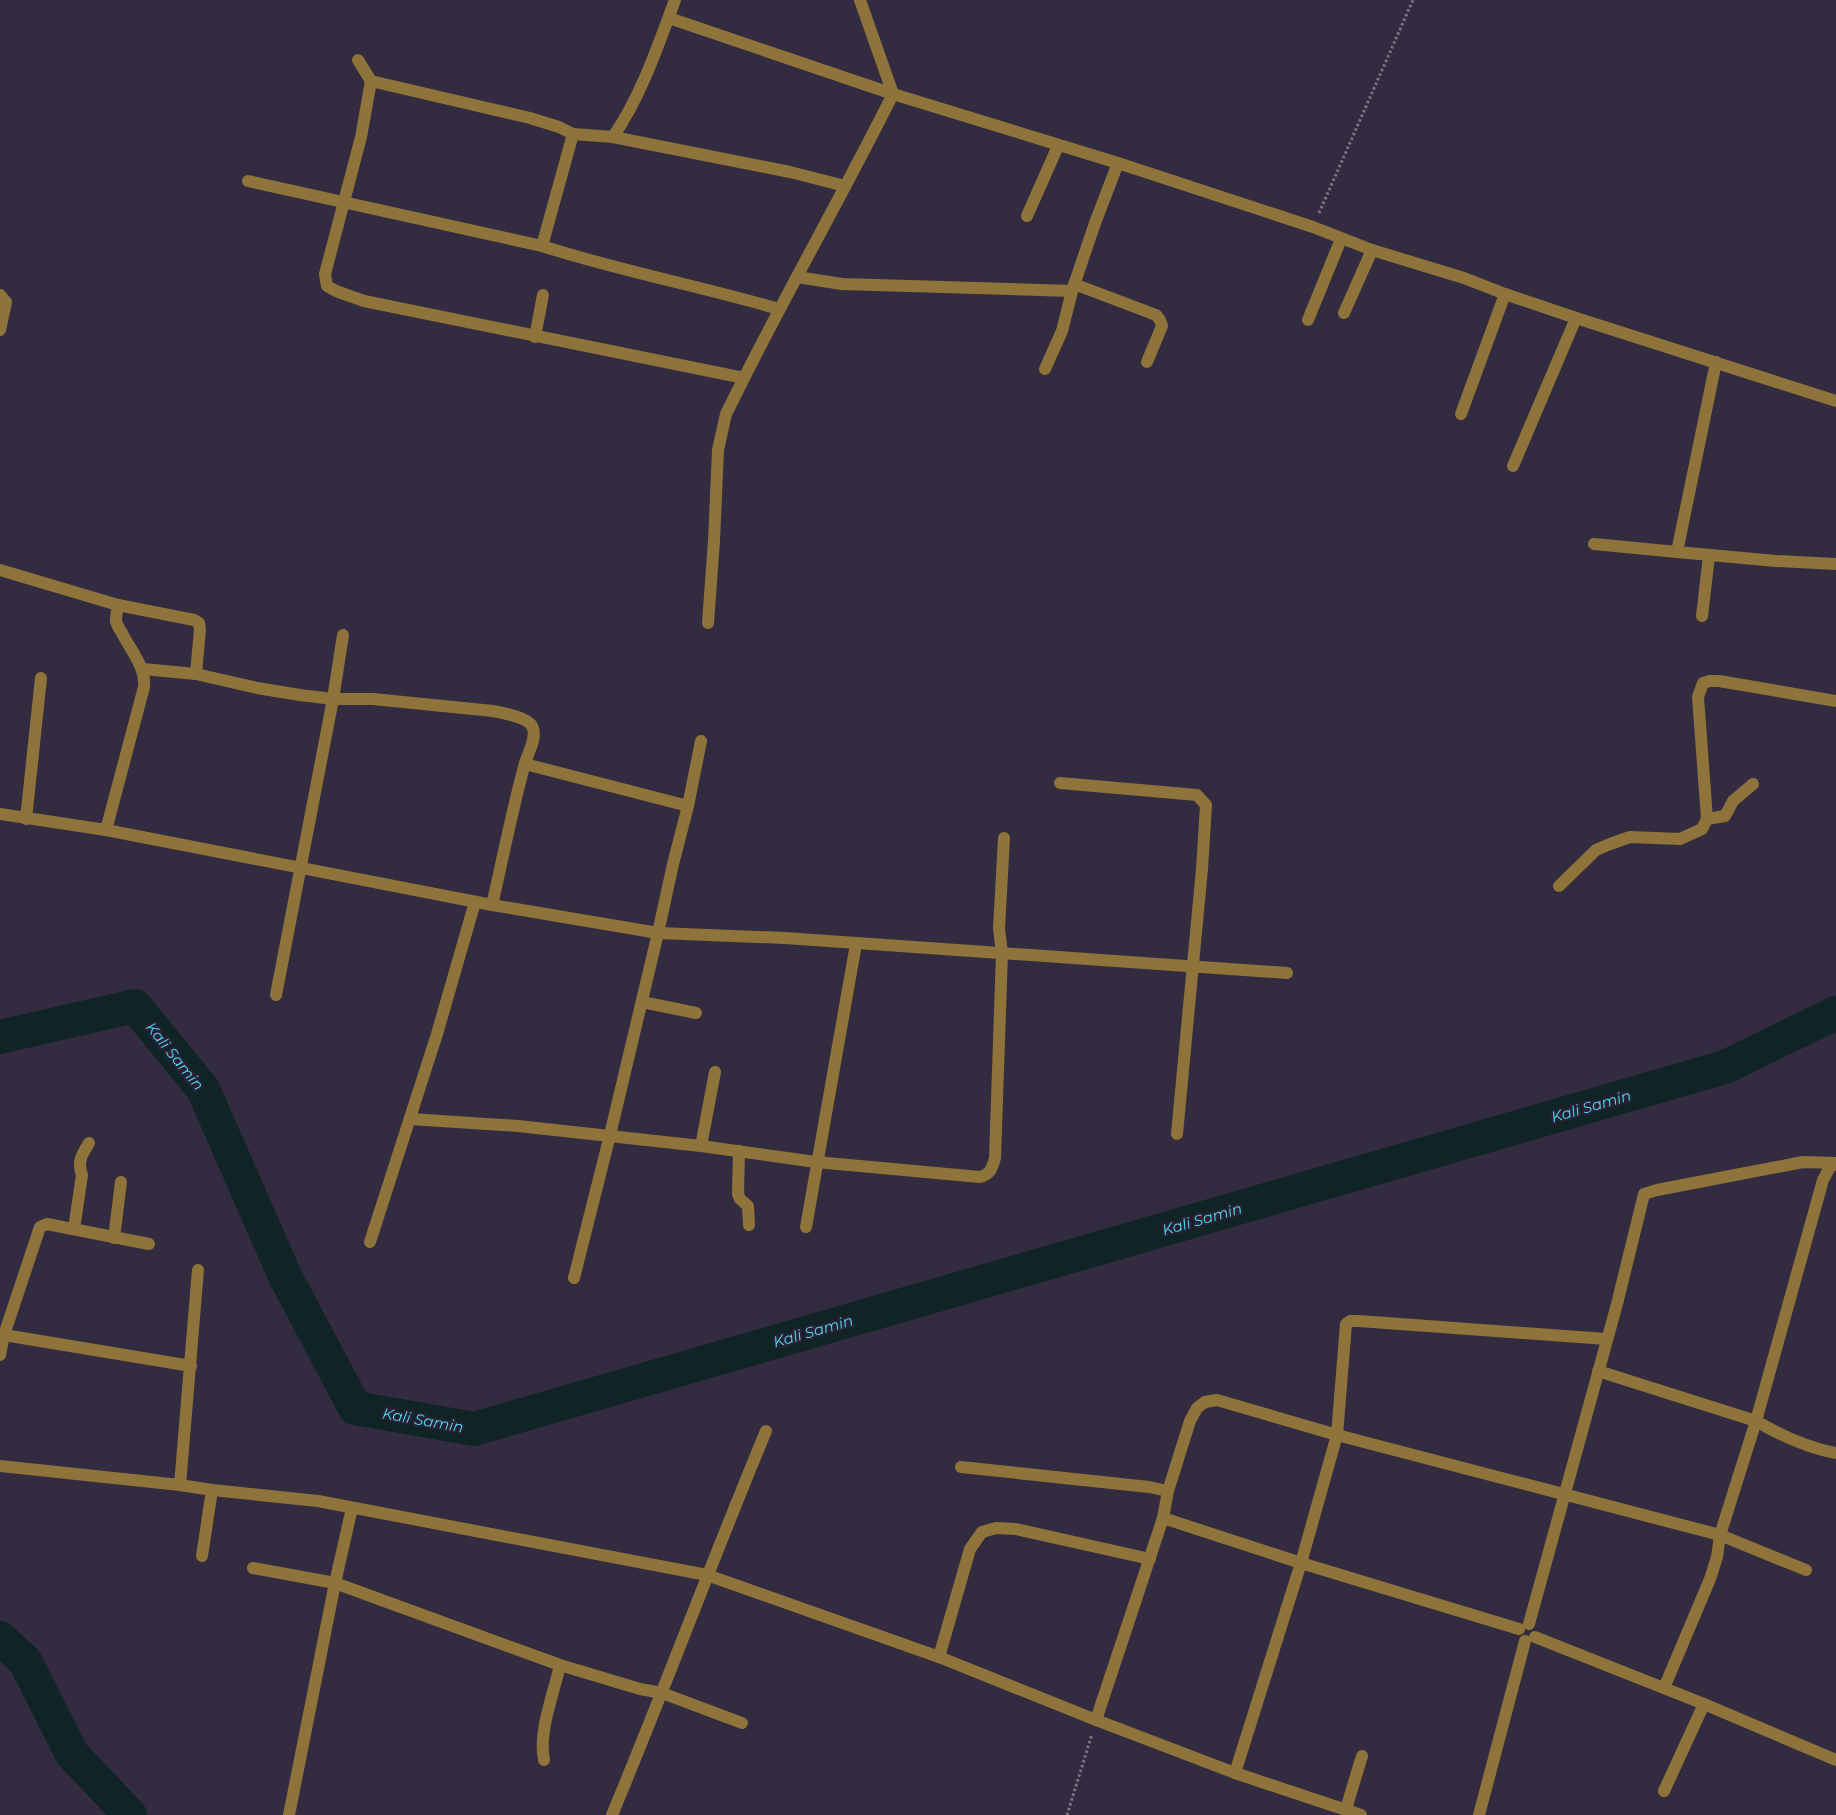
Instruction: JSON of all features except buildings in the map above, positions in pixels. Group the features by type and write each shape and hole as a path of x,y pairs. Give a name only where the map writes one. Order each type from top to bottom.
{"street":[{"path":"613,136 635,98 675,0"},
{"path":"708,623 718,480 718,450 726,414 779,309 857,166 893,94 860,0"},
{"path":"668,18 893,94 1313,227 1372,250 1464,278 1576,318 1836,400"},
{"path":"358,60 371,81 361,137 339,227 325,274 327,286 364,301 744,378"},
{"path":"371,81 530,118 559,127 573,134 613,136 790,172 845,186"},
{"path":"542,246 573,134"},
{"path":"1027,216 1058,146"},
{"path":"1045,369 1062,331 1073,288 1118,164"},
{"path":"248,181 542,246 586,260 738,297 779,309"},
{"path":"1308,320 1341,239"},
{"path":"1344,313 1372,250"},
{"path":"797,277 842,284 1073,288 1156,315 1162,326 1147,362"},
{"path":"1461,414 1505,294"},
{"path":"0,295 6,302 0,330"},
{"path":"535,337 543,295"},
{"path":"1514,466 1576,318"},
{"path":"1677,552 1716,362"},
{"path":"1594,544 1709,556 1836,564"},
{"path":"1702,616 1709,556"},
{"path":"0,570 118,604 194,620 199,624 200,629 196,674"},
{"path":"106,830 145,677 143,668 138,663 117,625 116,614 118,604"},
{"path":"276,995 333,699 343,635"},
{"path":"143,668 196,674 257,688 333,699 372,699 506,714 528,722 533,728 534,736 525,764 492,905"},
{"path":"26,819 41,678"},
{"path":"1559,886 1596,850 1630,837 1680,839 1702,829 1707,819 1698,697 1703,683 1710,680 1719,681 1836,701"},
{"path":"574,1278 642,1002 688,806 701,741"},
{"path":"525,764 688,806"},
{"path":"1060,783 1197,795 1206,805 1177,1134"},
{"path":"1707,819 1725,816 1733,801 1753,784"},
{"path":"0,814 106,830 475,902 658,933 785,938 1287,973"},
{"path":"410,1119 518,1126 610,1135 816,1162 980,1177 986,1175 992,1171 995,1158 1002,953 999,929 1004,838"},
{"path":"370,1242 437,1034 475,902"},
{"path":"806,1227 856,944"},
{"path":"642,1002 696,1013"},
{"path":"701,1146 715,1072"},
{"path":"74,1229 82,1175 79,1168 80,1158 89,1143"},
{"path":"739,1151 738,1194 740,1199 748,1206 750,1225"},
{"path":"1524,1627 1564,1494 1619,1294 1644,1194 1803,1162 1836,1163"},
{"path":"1664,1688 1710,1579 1717,1557 1720,1536 1756,1421 1823,1180 1830,1167 1836,1163"},
{"path":"114,1238 121,1182"},
{"path":"0,1355 4,1336 40,1227 47,1224 149,1244"},
{"path":"180,1484 198,1270"},
{"path":"1235,1772 1301,1563 1337,1435 1345,1328 1350,1321 1606,1340"},
{"path":"4,1336 191,1366"},
{"path":"1598,1371 1756,1421 1775,1432 1808,1445 1836,1453"},
{"path":"1096,1720 1163,1518 1168,1491 1190,1421 1197,1408 1205,1402 1217,1400 1337,1435 1720,1536 1806,1570"},
{"path":"612,1815 766,1431"},
{"path":"0,1466 180,1484 212,1490 299,1499 707,1575 939,1657 1096,1720 1235,1772 1362,1815"},
{"path":"961,1467 1149,1487 1168,1491"},
{"path":"202,1556 212,1490"},
{"path":"288,1815 352,1508"},
{"path":"1163,1518 1301,1563 1535,1629 1530,1639 1479,1815"},
{"path":"939,1657 970,1549 982,1532 996,1528 1016,1528 1150,1559"},
{"path":"253,1568 335,1583 560,1665 640,1689 662,1693 742,1723"},
{"path":"1530,1639 1664,1688 1836,1760"},
{"path":"544,1760 542,1750 544,1735 560,1665"},
{"path":"1664,1791 1704,1704"},
{"path":"1346,1809 1362,1756"}],"path":[{"path":"1313,227 1413,0"},
{"path":"1067,1815 1096,1720"}],"waterway":[{"name":"Kali Samin","path":"0,1037 135,1006 203,1089 285,1276 355,1408 474,1429 1725,1067 1836,1013"},
{"path":"0,1638 25,1661 72,1754 130,1815"}]}
